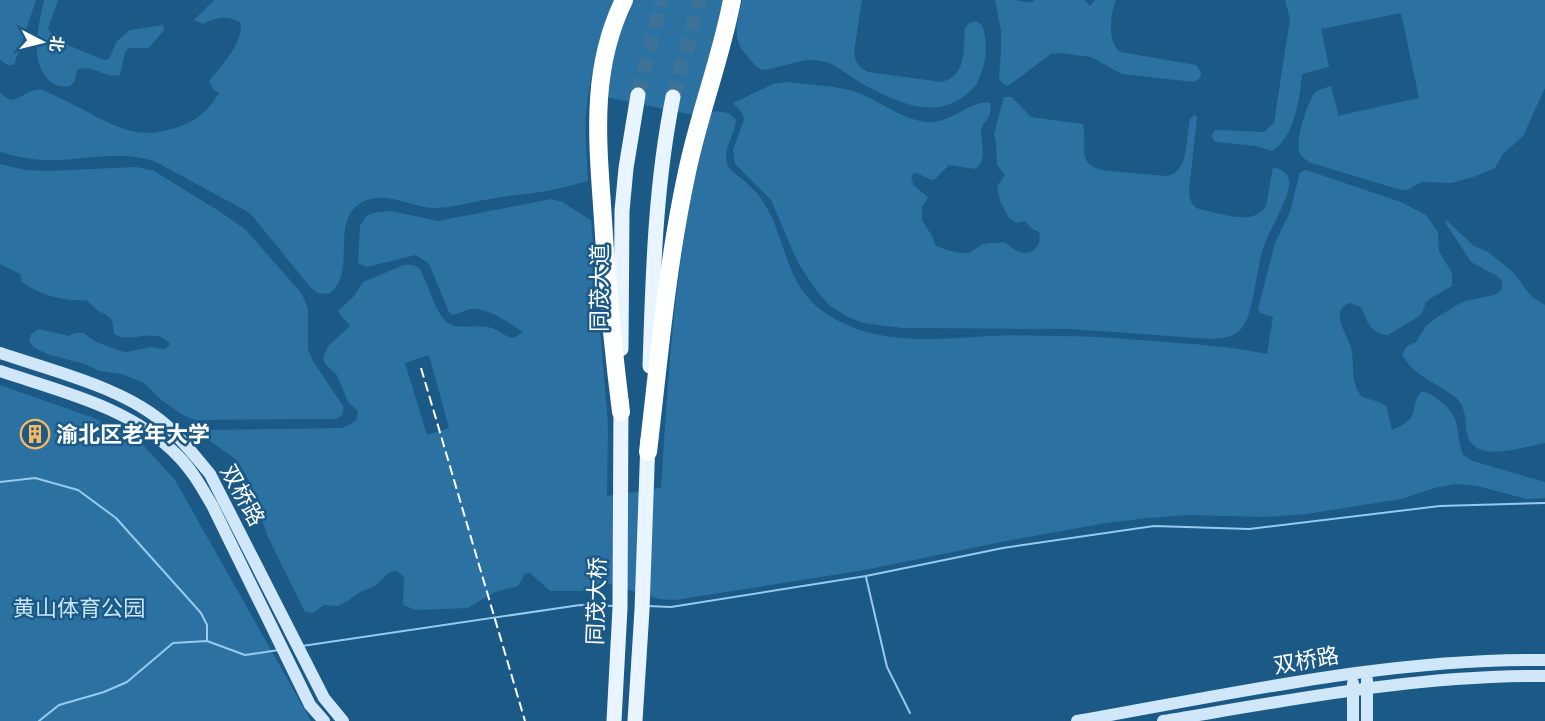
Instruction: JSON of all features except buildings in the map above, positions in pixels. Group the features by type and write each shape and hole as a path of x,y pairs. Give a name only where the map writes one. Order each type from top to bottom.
{"highway":[{"path":"621,412 610,318 597,116 603,60 614,23 624,0"},
{"path":"648,452 669,275 680,209 695,138 732,0"}],"main road":[{"name":"同茂大道","path":"621,483 622,211 626,168 638,95"},
{"path":"648,452 657,214 660,172 673,97"},
{"name":"双桥路","path":"0,353 103,388 160,420 188,447 210,474 324,698 343,721"},
{"name":"双桥路","path":"0,371 98,404 126,417 150,431 178,456 199,482 212,505 310,705 324,721"},
{"name":"同茂大桥","path":"635,721 648,452"},
{"name":"同茂大桥","path":"614,721 620,608 621,483"},
{"name":"双桥路","path":"1077,721 1367,671 1497,659 1545,660"},
{"path":"1367,671 1367,721"},
{"path":"1352,673 1353,721"},
{"name":"双桥路","path":"1163,721 1206,717 1367,687 1497,675 1545,676"}],"green space":[{"path":"0,0 36,0 14,65 8,65 0,60"},
{"path":"44,0 58,0 48,28 53,37 104,60 109,59 117,41 130,30 163,25 164,30 149,48 128,48 120,75 114,76 83,68 77,70 74,82 70,86 63,87 47,78 38,60 38,33"},
{"path":"214,0 617,0 601,42 587,101 588,181 552,190 439,208 424,207 388,198 370,199 361,203 352,212 347,222 342,274 337,285 329,294 318,293 311,288 250,213 154,161 131,156 45,160 0,152 0,93 10,100 34,90 43,90 114,125 134,132 166,131 197,118 211,105 219,93 213,89 209,81 235,47 240,31 241,23 227,18 218,18 203,24 194,20"},
{"path":"631,0 723,0 708,67 694,115 601,96 619,23"},
{"path":"742,0 862,0 854,52 856,62 868,72 941,82 949,79 959,68 962,61 965,29 969,23 975,21 982,25 985,40 983,69 973,89 965,96 944,106 932,107 920,107 883,95 825,62 801,61 762,70 749,58 738,42 737,23"},
{"path":"995,0 1028,2 1085,0 1090,6 1095,0 1116,0 1112,13 1111,35 1120,52 1196,65 1201,72 1200,78 1194,82 1122,74 1091,57 1059,53 1051,54 1008,86 999,78 1001,31"},
{"path":"1285,0 1545,0 1545,88 1523,136 1503,154 1495,168 1452,183 1422,182 1407,190 1401,190 1311,163 1303,158 1299,149 1302,124 1308,106 1318,91 1331,86 1337,116 1419,98 1401,13 1321,29 1329,67 1302,74 1300,94 1291,127 1280,145 1272,151 1256,146 1217,142 1213,140 1214,131 1264,132 1274,123 1290,19"},
{"path":"787,82 856,92 904,116 924,122 941,121 977,104 990,103 990,113 981,131 983,156 975,169 949,165 934,180 914,173 911,178 914,186 928,197 922,207 922,220 935,245 964,253 984,244 1003,242 1025,253 1033,251 1040,241 1039,232 1025,221 1017,223 1009,218 1000,201 997,186 1005,175 997,165 994,134 1004,97 1012,97 1031,117 1083,124 1087,161 1098,169 1109,171 1167,176 1174,173 1183,161 1190,119 1196,115 1189,191 1194,206 1236,217 1253,216 1266,206 1273,167 1283,171 1288,178 1288,192 1263,249 1252,303 1245,322 1235,334 1212,339 1070,329 903,328 863,323 846,316 829,305 816,290 798,263 771,200 735,164 733,150 744,119 733,103 773,84"},
{"path":"715,111 729,113 736,120 726,155 729,168 761,198 772,217 794,275 811,301 843,323 884,336 926,339 1086,336 1211,346 1267,354 1273,317 1260,313 1258,309 1275,243 1290,212 1300,172 1306,170 1401,202 1426,215 1438,232 1439,251 1452,273 1452,286 1426,302 1418,317 1388,335 1377,333 1374,330 1361,307 1350,303 1343,307 1340,312 1340,321 1351,348 1354,380 1358,391 1362,397 1386,406 1392,430 1408,421 1412,416 1417,397 1422,391 1433,396 1453,415 1463,455 1473,461 1545,482 1545,498 1527,499 1477,486 1457,484 1434,488 1401,499 1306,514 1265,517 1188,515 1106,523 865,570 675,600 659,599 606,583 586,591 550,591 530,573 525,574 518,586 495,592 468,608 416,610 403,605 404,577 397,571 390,572 375,586 360,592 338,606 324,605 313,613 305,612 268,537 248,479 237,460 202,433 206,430 342,428 351,424 357,419 358,411 348,402 337,375 325,364 323,358 329,345 350,326 338,311 354,296 363,282 404,265 419,268 442,318 448,323 459,327 491,328 513,338 523,332 499,317 477,309 452,315 429,264 416,255 366,267 358,263 360,226 366,216 391,211 438,221 552,199 562,202 591,220 608,424 607,496 661,488 671,346 682,252 699,159 711,113","holes":["429,355 449,428 427,435 405,363"]},
{"path":"0,164 25,170 136,167 154,171 246,230 302,294 308,309 308,350 343,406 342,415 336,419 195,420 183,415 160,399 144,383 122,374 99,371 33,347 29,341 31,334 38,329 69,336 83,333 96,342 127,352 151,347 165,349 170,344 157,336 128,338 114,334 112,320 86,300 61,299 44,294 22,282 20,274 0,264"},
{"path":"1446,220 1474,246 1488,252 1513,272 1531,296 1545,305 1545,443 1496,452 1476,447 1469,439 1464,410 1458,400 1418,373 1402,354 1407,346 1416,342 1426,326 1433,320 1465,301 1494,295 1500,292 1502,287 1502,281 1497,276 1471,262 1445,222"},
{"name":"黄山体育公园","path":"0,385 94,418 144,446 175,480 311,721 0,721"}],"waterway":[{"path":"0,482 35,478 78,490 116,518 201,613 207,625 207,641"},
{"path":"647,606 671,607 866,576 1003,548 1154,526 1249,529 1440,506 1545,503"},
{"path":"866,577 887,667 910,713"},
{"path":"302,646 580,605 615,606"},
{"path":"39,721 59,705 104,692 127,682 173,643 207,641 245,655 279,650"}],"tunnel":[{"path":"638,95 662,0"},
{"path":"673,97 700,0"}],"railway":[{"path":"421,368 525,721"}],"place":[{"name":"渝北区老年大学","path":"35,434"}]}
